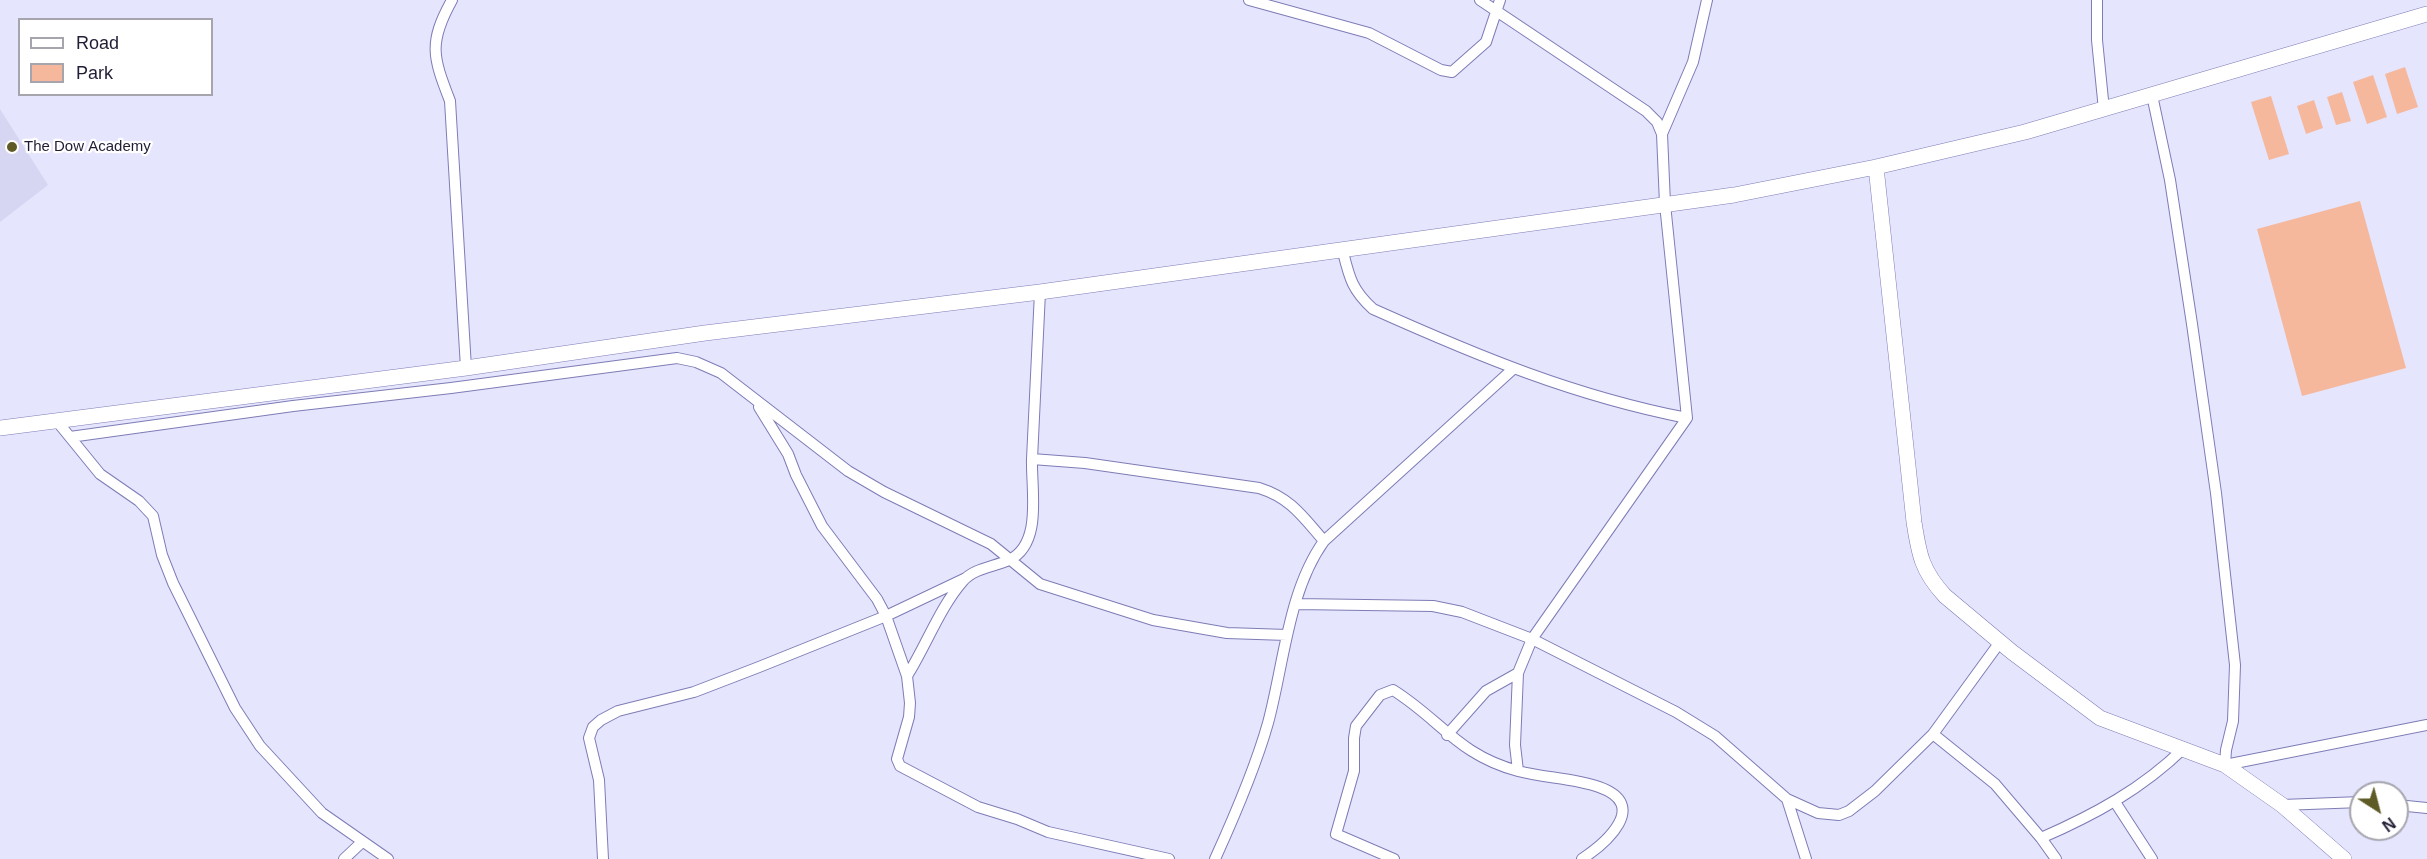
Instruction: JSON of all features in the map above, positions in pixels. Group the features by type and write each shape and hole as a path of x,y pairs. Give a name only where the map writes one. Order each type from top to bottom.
{"main road":[{"path":"0,428 466,368 705,333 1040,292 1754,191 1876,167 2104,110 2427,14"},
{"path":"1876,167 1919,554 1927,574 1945,596 2000,642 2100,718 2225,765 2282,805 2344,859"}],"street":[{"path":"452,0 436,31 435,61 450,101 466,368"},
{"path":"1249,0 1369,33 1441,70 1452,72 1486,42 1499,6"},
{"path":"1480,0 1499,6 1646,111 1657,122 1662,134 1665,204 1688,418 1532,639 1518,673 1515,745 1518,771"},
{"path":"1662,134 1693,62 1707,0"},
{"path":"2097,0 2097,40 2104,110"},
{"path":"2152,96 2170,180 2192,324 2216,493 2235,665 2233,721 2225,765 2427,725"},
{"path":"1342,248 1350,281 1357,295 1372,309 1513,369 1588,395 1688,418"},
{"path":"603,859 599,780 589,738 593,727 601,720 618,711 694,692 886,616 1009,560 1024,550 1030,536 1040,292"},
{"path":"70,437 293,406 677,358 696,362 721,373 757,404 785,421 848,471 893,497 991,544 1040,584 1153,620 1227,633 1287,635"},
{"path":"1215,859 1242,795 1267,725 1287,635 1305,574 1324,541 1513,369"},
{"path":"757,404 788,454 822,526 877,599 886,616 907,676 909,717 897,759 900,766 978,807 1017,819 1048,832 1169,859"},
{"path":"56,420 100,474 139,501 153,516 162,555 178,593 236,708 260,746 315,807 361,843 388,859"},
{"path":"1032,459 1085,463 1259,488 1280,494 1324,541"},
{"path":"907,676 954,590 966,578"},
{"path":"1297,604 1433,606 1462,612 1532,639 1676,712 1715,736 1787,799 1818,813 1839,814 1849,811 1875,791 1933,734 2000,642"},
{"path":"1447,735 1486,691 1518,673"},
{"path":"1394,859 1336,834 1354,771 1353,738 1356,726 1380,695 1393,690 1447,735 1491,764 1599,786 1612,793 1620,802 1623,812 1622,823 1582,859"},
{"path":"1933,734 1995,784 2056,859"},
{"path":"2041,838 2115,802 2148,780 2184,748"},
{"path":"1787,799 1806,859"},
{"path":"2115,802 2152,859"},
{"path":"2282,805 2349,802"},
{"path":"2409,807 2427,808"},
{"path":"344,859 361,843"}],"shaded area":[{"name":"The Dow Academy","path":"0,109 48,185 0,222"}],"green space":[{"path":"2405,67 2418,107 2397,114 2385,74"},
{"path":"2373,75 2387,117 2367,124 2353,82"},
{"path":"2342,92 2351,121 2336,125 2327,97"},
{"path":"2271,96 2289,154 2269,160 2251,102"},
{"path":"2314,100 2323,128 2306,134 2297,106"},
{"path":"2360,201 2406,368 2302,396 2257,229"}],"place":[{"name":"The Dow Academy","path":"12,147"}]}
